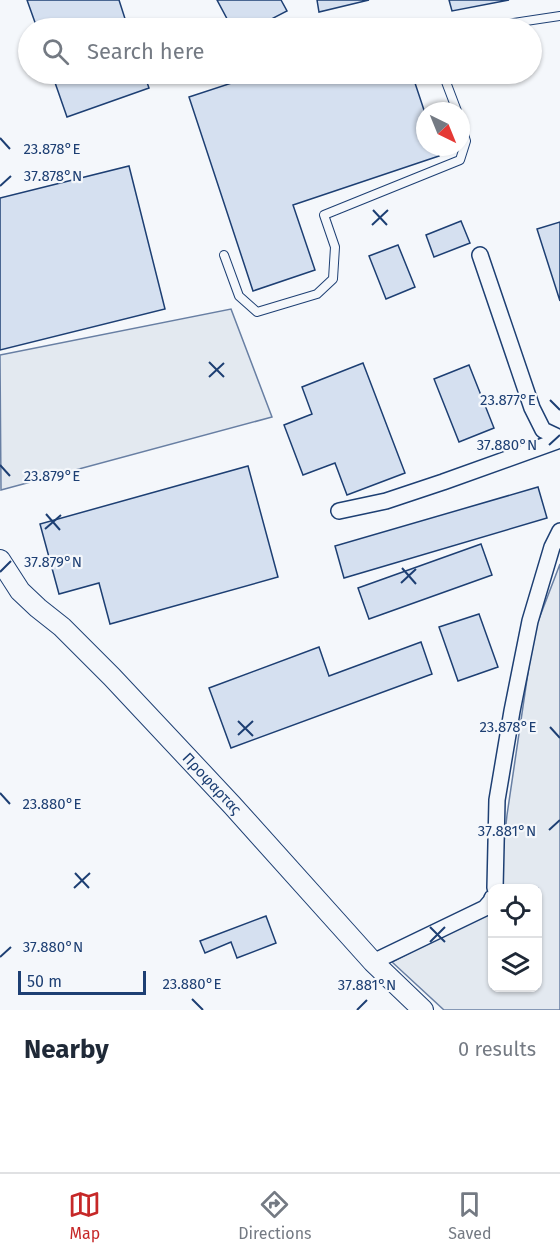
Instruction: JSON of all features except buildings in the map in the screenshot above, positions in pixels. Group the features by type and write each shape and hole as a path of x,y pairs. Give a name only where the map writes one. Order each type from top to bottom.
{"street":[{"path":"480,255 532,408 543,430 560,439"},
{"path":"339,511 386,501 560,439"},
{"path":"495,884 497,800 512,711 530,621 552,547 560,531"},
{"name":"Προφαρτας","path":"0,560 20,591 62,627 112,678 232,805 373,962 423,1010"},
{"path":"373,962 488,904"}],"lane":[{"path":"542,19 560,16"},
{"path":"446,84 453,102"},
{"path":"224,255 239,296 257,312 317,294 333,279 335,247 324,215 460,160 461,156"}],"shaded area":[{"path":"231,309 272,417 1,490 0,355"},
{"path":"560,564 560,1010 444,1010 392,962 488,912 488,992 542,992 542,884 499,884 507,815 534,632"}]}
